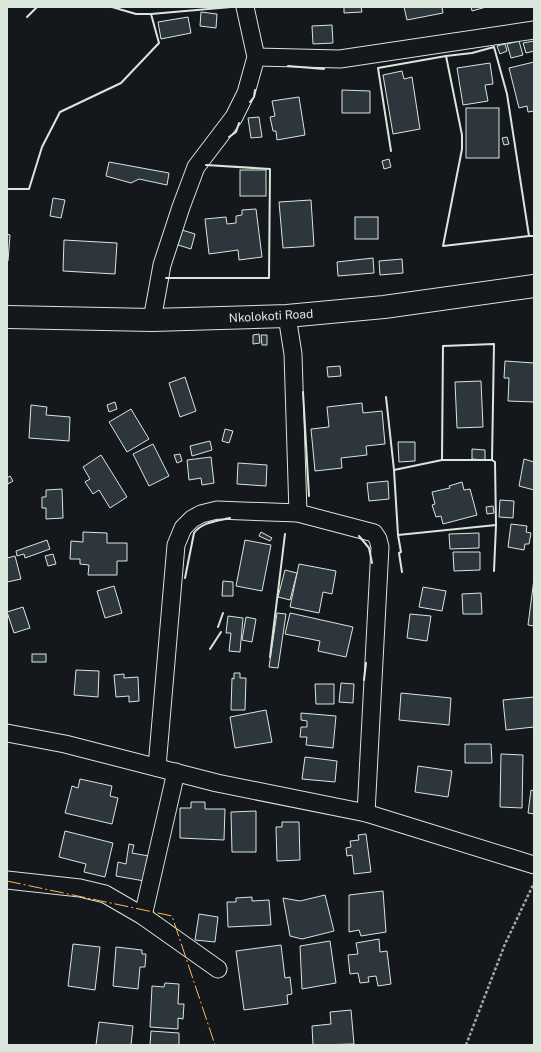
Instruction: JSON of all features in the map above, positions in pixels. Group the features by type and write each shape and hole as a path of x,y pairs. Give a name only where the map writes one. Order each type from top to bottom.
{"main road":[{"name":"Nkolokoti Road","path":"7,317 152,320 287,316 384,307 534,286"}],"street":[{"path":"152,320 162,264 196,167 234,117 246,92 256,57 245,7"},
{"path":"256,57 340,59 534,30"},
{"path":"287,316 293,354 298,513"},
{"path":"157,767 176,545 183,528 192,519 201,514 217,510 298,513 374,533 378,539 380,547 366,813"},
{"path":"7,733 65,744 217,783 366,813 534,865"},
{"path":"143,916 176,772"},
{"path":"7,880 80,888 105,894 143,916 218,969"}],"path":[{"path":"466,1045 505,944 534,882"}],"building":[{"path":"344,7 361,7 362,12 344,13"},
{"path":"404,7 442,7 443,13 407,20"},
{"path":"471,7 486,7 472,11"},
{"path":"201,12 217,14 216,28 200,26"},
{"path":"188,17 191,33 161,39 158,22"},
{"path":"332,25 333,43 313,44 312,26"},
{"path":"519,41 523,55 511,58 507,44"},
{"path":"534,41 534,51 526,53 523,43"},
{"path":"505,44 507,51 500,54 497,46"},
{"path":"534,62 534,111 528,112 527,106 519,108 509,68"},
{"path":"490,63 493,84 485,85 488,101 463,105 457,68"},
{"path":"402,71 404,79 412,77 420,129 393,134 383,75"},
{"path":"342,90 370,91 370,113 342,113"},
{"path":"299,97 305,135 277,140 276,131 273,131 270,117 275,116 272,101"},
{"path":"466,108 499,108 499,158 466,158"},
{"path":"259,117 262,137 251,138 248,118"},
{"path":"507,137 509,144 504,145 502,138"},
{"path":"389,159 391,167 384,169 382,161"},
{"path":"109,162 169,173 167,185 139,179 131,183 106,176"},
{"path":"240,170 266,170 266,196 240,196"},
{"path":"53,198 65,200 61,218 50,216"},
{"path":"311,200 314,246 283,248 279,202"},
{"path":"256,209 262,257 239,260 238,250 209,254 205,219 226,217 227,224 236,223 236,216 242,215 242,210"},
{"path":"355,217 378,217 378,239 355,239"},
{"path":"182,230 195,234 191,249 178,245"},
{"path":"7,234 10,235 8,261 7,261"},
{"path":"64,240 117,243 115,274 63,271"},
{"path":"373,258 374,273 338,276 337,262"},
{"path":"402,259 403,273 380,275 379,261"},
{"path":"259,334 260,343 253,344 253,335"},
{"path":"261,335 267,335 267,345 262,345"},
{"path":"505,361 534,363 534,402 508,401 509,378 504,378"},
{"path":"340,366 341,376 328,377 327,367"},
{"path":"185,377 196,411 180,417 169,383"},
{"path":"481,381 483,427 457,428 455,382"},
{"path":"115,402 117,409 109,412 107,405"},
{"path":"362,403 363,413 382,411 385,444 366,446 367,455 341,458 342,468 315,471 311,429 329,427 327,407"},
{"path":"31,405 47,407 46,415 70,417 69,441 29,438"},
{"path":"131,409 149,439 127,452 109,422"},
{"path":"225,429 233,431 229,443 222,441"},
{"path":"210,441 212,450 192,456 190,446"},
{"path":"398,442 415,442 415,461 399,462"},
{"path":"153,444 169,476 149,486 133,454"},
{"path":"472,449 485,450 485,460 472,459"},
{"path":"180,454 182,461 177,463 174,455"},
{"path":"101,455 127,497 110,508 99,490 93,494 85,482 90,479 83,467"},
{"path":"211,457 214,483 202,485 201,478 189,480 187,460"},
{"path":"524,459 534,462 534,490 519,486"},
{"path":"238,463 267,465 266,486 237,484"},
{"path":"10,476 13,481 8,484 7,478"},
{"path":"388,481 389,499 369,501 367,483"},
{"path":"462,482 464,490 470,489 477,515 443,524 441,516 436,517 432,505 435,504 432,492 450,488 449,486"},
{"path":"62,489 63,518 46,519 46,508 42,508 42,497 46,497 46,490"},
{"path":"500,500 514,501 513,518 499,517"},
{"path":"493,506 494,513 487,514 486,507"},
{"path":"511,524 527,526 526,532 531,533 529,544 525,544 524,550 508,547"},
{"path":"83,532 107,533 107,543 127,543 127,561 117,561 117,575 88,575 89,565 80,564 80,559 70,559 71,541 83,542"},
{"path":"261,532 272,538 270,541 259,536"},
{"path":"479,533 479,548 450,549 449,534"},
{"path":"47,540 50,549 25,558 24,554 17,556 16,551"},
{"path":"245,540 271,545 262,591 236,586"},
{"path":"453,552 480,552 480,570 454,571"},
{"path":"53,554 56,564 48,566 45,556"},
{"path":"15,556 21,579 7,582 7,558"},
{"path":"299,564 336,571 332,594 323,592 319,613 290,607"},
{"path":"285,570 297,573 290,600 278,597"},
{"path":"534,579 534,626 528,625"},
{"path":"223,581 233,582 233,596 222,596"},
{"path":"114,586 122,613 105,618 97,591"},
{"path":"423,587 446,591 442,611 419,607"},
{"path":"481,593 482,614 463,614 462,594"},
{"path":"23,607 30,628 14,633 7,612"},
{"path":"277,613 286,614 278,668 269,667"},
{"path":"290,613 353,627 346,657 318,651 320,641 285,634"},
{"path":"410,614 431,616 427,641 407,638"},
{"path":"228,616 243,618 240,652 229,651 231,633 226,633"},
{"path":"246,617 256,619 252,642 242,640"},
{"path":"32,654 46,654 46,662 32,662"},
{"path":"76,670 99,671 98,697 74,695"},
{"path":"234,673 240,673 240,678 246,678 245,710 231,710 232,678 234,679"},
{"path":"124,674 124,678 138,677 139,701 129,702 129,696 116,697 114,675"},
{"path":"341,683 354,684 353,703 339,702"},
{"path":"315,684 334,684 334,704 316,704"},
{"path":"401,693 451,698 449,725 399,720"},
{"path":"534,697 534,727 506,730 503,700"},
{"path":"266,710 272,742 235,748 230,717"},
{"path":"301,713 336,716 333,748 306,745 307,737 300,737 301,727 307,727 307,721 301,720"},
{"path":"465,744 491,744 492,763 465,763"},
{"path":"501,754 523,755 522,808 500,807"},
{"path":"305,757 337,761 335,782 302,779"},
{"path":"418,766 452,771 448,797 415,792"},
{"path":"80,779 112,786 110,796 118,798 112,824 65,813 72,786 78,788"},
{"path":"531,790 534,791 534,814 528,813"},
{"path":"191,802 205,802 205,809 225,809 224,840 180,838 180,808 191,808"},
{"path":"256,811 256,852 232,852 231,812"},
{"path":"282,822 299,822 300,860 277,861 276,827 282,827"},
{"path":"65,831 113,843 105,877 84,872 86,864 59,857"},
{"path":"366,834 371,872 354,874 352,855 347,856 346,848 351,847 350,841 359,840 358,835"},
{"path":"129,844 134,845 132,853 154,857 150,882 116,876 118,862 126,864"},
{"path":"383,891 386,932 361,936 359,930 349,932 349,895"},
{"path":"325,895 334,931 302,939 290,936 283,898 300,901"},
{"path":"252,897 252,901 269,900 271,925 228,927 227,902 236,902 236,898"},
{"path":"199,914 218,917 215,942 195,940"},
{"path":"379,939 380,952 387,951 391,984 378,986 376,976 368,977 369,982 360,983 358,973 350,974 348,955 358,954 356,943"},
{"path":"330,941 336,983 302,989 300,946"},
{"path":"73,944 100,947 95,990 68,986"},
{"path":"281,945 285,978 290,977 292,994 287,995 288,1004 244,1010 236,951"},
{"path":"116,947 142,950 142,954 146,954 145,967 140,967 138,989 113,986"},
{"path":"165,983 179,984 178,1004 184,1004 183,1019 178,1018 178,1029 150,1027 152,986 164,987"},
{"path":"351,1010 354,1044 313,1045 312,1026 331,1024 330,1012"},
{"path":"99,1022 133,1026 131,1045 96,1045"},
{"path":"151,1031 179,1033 179,1045 150,1045"}],"wall":[{"path":"27,17 37,7"},
{"path":"112,7 136,14 151,14"},
{"path":"7,189 29,189 42,147 60,112 121,83 159,43 151,14 231,7"},
{"path":"529,236 507,94 494,47 472,53 446,56 462,135 462,149 443,246 534,236"},
{"path":"391,151 378,68 446,56"},
{"path":"288,66 324,69"},
{"path":"250,102 254,97 255,90"},
{"path":"229,137 236,132 239,123"},
{"path":"166,278 269,278 270,169 206,165"},
{"path":"494,344 492,460 442,460 443,346 494,344"},
{"path":"303,392 309,496"},
{"path":"386,397 394,470 398,535 496,525"},
{"path":"394,470 442,460"},
{"path":"492,460 495,462 496,525 494,571"},
{"path":"185,578 194,533 205,524 230,518"},
{"path":"270,657 285,534"},
{"path":"398,535 402,572"},
{"path":"359,536 369,548 372,563"},
{"path":"218,627 223,613"},
{"path":"210,649 221,632"},
{"path":"364,680 366,663"}],"power":[{"path":"7,881 172,916 215,1045"}]}
